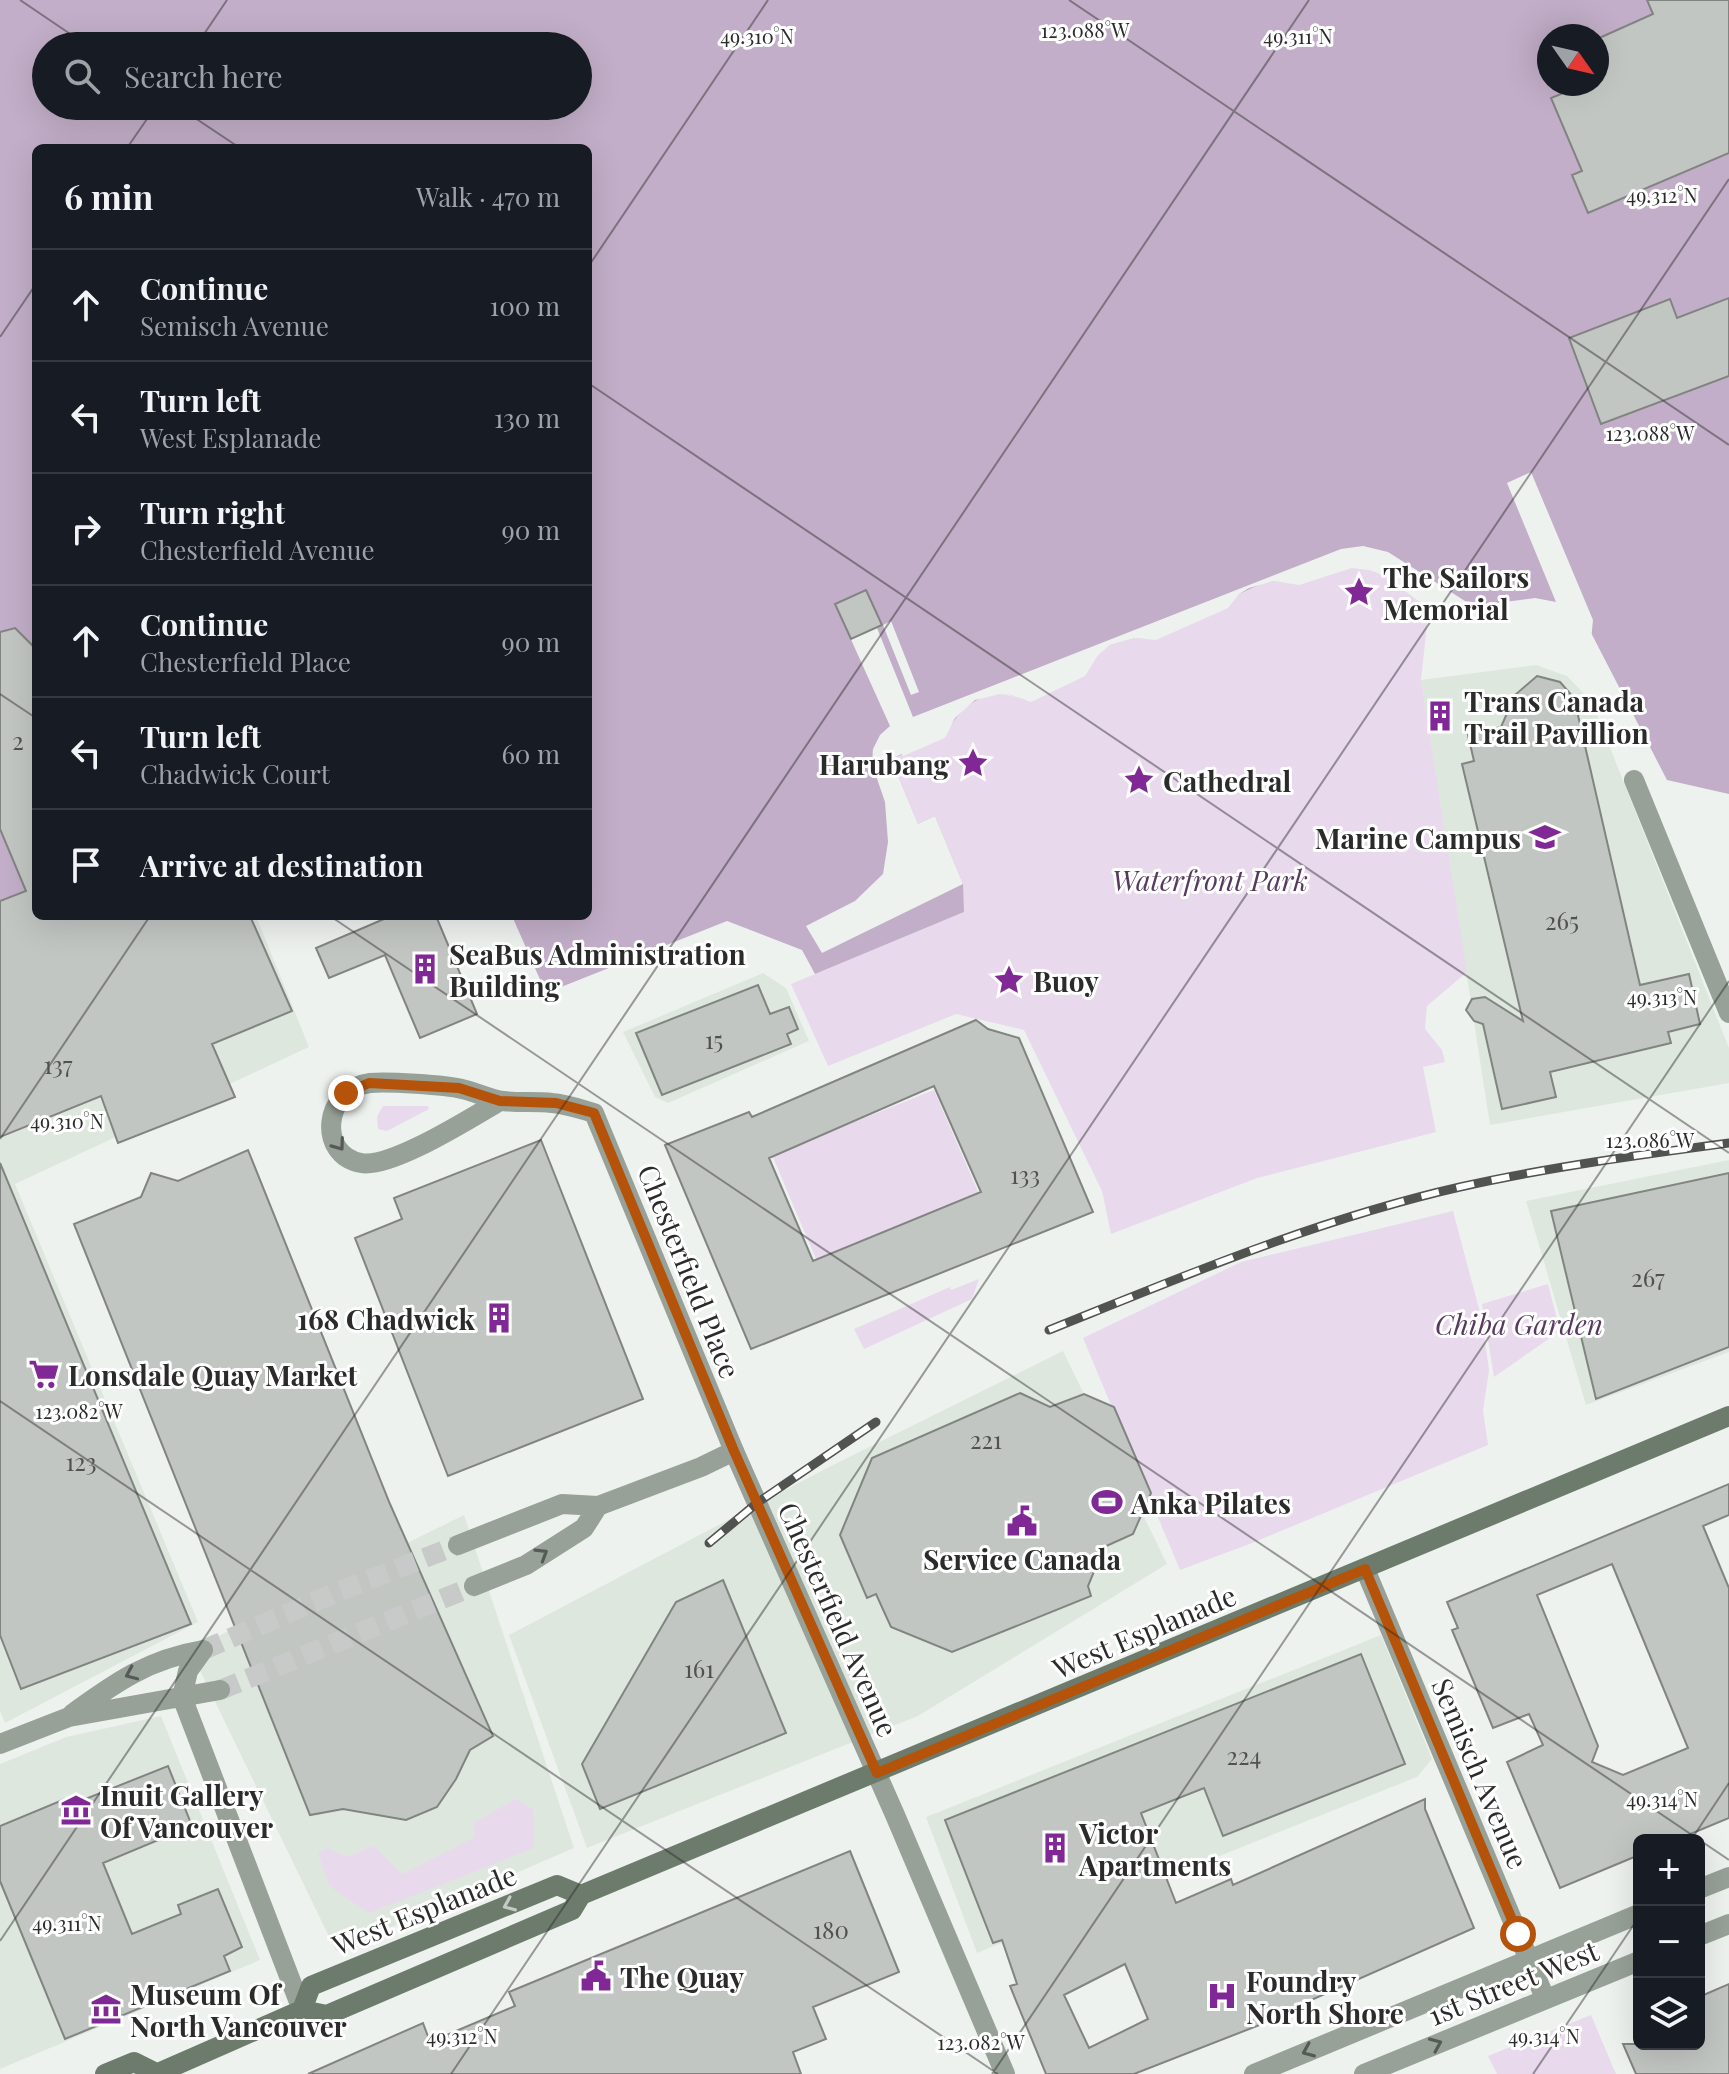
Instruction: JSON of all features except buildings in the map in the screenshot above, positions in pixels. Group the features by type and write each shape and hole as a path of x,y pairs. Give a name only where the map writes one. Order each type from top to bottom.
{"main road":[{"name":"West Esplanade","path":"105,2074 134,2062 156,2074 302,2010 327,2015 572,1910 581,1895 1729,1416"},
{"name":"West Esplanade","path":"302,2010 311,1986 557,1885 581,1895"}],"street":[{"path":"1634,780 1729,1013"},
{"path":"369,1083 459,1088 500,1101 384,1162 360,1163 341,1152 330,1132 332,1110 346,1093 369,1083"},
{"name":"Chesterfield Place","path":"500,1101 556,1103 594,1113 734,1451"},
{"path":"458,1545 562,1504 598,1506 701,1467 734,1451"},
{"name":"Chesterfield Avenue","path":"734,1451 877,1773 1005,2074"},
{"path":"474,1586 526,1565 584,1528 598,1506"},
{"name":"Semisch Avenue","path":"1365,1569 1545,1998"},
{"path":"69,1717 121,1678 180,1654 203,1650 188,1671 182,1697 302,2010"},
{"path":"0,1744 69,1717 220,1690"},
{"path":"1705,1887 1729,1877"},
{"name":"1st Street West","path":"1254,2074 1633,1916"},
{"path":"1705,1934 1729,1924"},
{"name":"1st Street West","path":"1364,2074 1633,1963"}],"shaded area":[{"path":"0,0 1729,0 1729,794 1667,780 1587,625 1472,623 1388,572 1352,564 1293,583 1274,581 1261,584 1239,594 1232,602 1149,639 1135,638 1110,645 1098,654 1087,670 1025,700 1000,694 977,700 958,716 945,738 891,759 918,824 935,816 963,884 964,912 815,974 802,950 727,921 546,993 514,920 592,920 592,144 32,144 32,647 15,628 0,632"},
{"name":"Marine Campus","path":"1536,665 1567,676 1592,702 1729,1048 1729,1083 1490,1125 1421,680"},
{"path":"0,829 26,891 0,901"},
{"path":"233,920 258,920 309,1047 15,1184 198,1622 5,1723 0,1711 0,1012"},
{"path":"763,973 786,988 809,1041 668,1103 655,1097 623,1032"},
{"path":"1729,1160 1729,1352 1586,1405 1526,1201"},
{"path":"1063,1351 1167,1564 918,1716 587,1848 509,1635 827,1468"},
{"path":"464,1515 574,1848 336,1951 190,1650"},
{"path":"1381,1635 1432,1759 1417,1777 977,1953 926,1817"},
{"path":"161,1716 260,1960 0,2069 0,1764 66,1737"}],"green space":[{"name":"Waterfront Park","path":"1352,564 1388,572 1429,606 1421,680 1467,972 1427,1006 1425,1029 1442,1050 1445,1062 1423,1067 1436,1132 1257,1178 1111,1234 1102,1191 1024,1030 956,1014 828,1066 791,984 964,912 935,816 918,824 890,759 945,738 955,717 975,700 999,694 1018,697 1087,670 1110,645 1135,638 1149,639 1232,602 1239,594 1261,584 1274,581 1293,583"},
{"path":"934,1090 979,1194 816,1259 772,1155"},
{"path":"383,1106 428,1106 429,1109 387,1131 378,1129 377,1117"},
{"path":"1453,1211 1482,1320 1489,1370 1483,1411 1488,1445 1180,1570 1083,1338 1241,1262"},
{"path":"979,1279 972,1299 864,1349 854,1329 950,1287 951,1290"},
{"name":"Chiba Garden","path":"1548,1284 1560,1331 1494,1377 1482,1304"},
{"path":"516,1799 533,1810 534,1848 369,1913 329,1886 318,1853 327,1848 347,1857 373,1846 402,1874 475,1837 473,1823"},
{"path":"1591,2015 1616,2074 1497,2074 1488,2056"}],"pier":[{"path":"1531,472 1593,620 1591,640 1585,629 1448,624 1386,576 1369,570 1352,568 1299,585 1274,581 1249,588 1239,594 1228,608 1156,640 1135,638 1110,645 1098,655 1085,676 1031,702 999,694 975,700 955,718 945,738 891,759 918,824 935,816 963,884 822,953 806,926 855,901 883,874 888,842 885,802 872,764 873,749 880,735 890,726 835,604 866,590 882,625 877,628 913,717 1341,549 1363,546 1388,552 1465,601 1489,604 1535,598 1556,602 1507,483"},
{"path":"891,621 919,692 911,695 883,625"}],"tunnel":[{"path":"203,1650 335,1593 458,1545"},
{"path":"220,1690 474,1586"}],"railway":[{"path":"1049,1330 1252,1250 1407,1200 1527,1173 1729,1143"},
{"path":"709,1543 757,1503 876,1422"}],"place":[{"name":"The Sailors Memorial","path":"1359,592"},
{"name":"Trans Canada Trail Pavillion","path":"1440,716"},
{"name":"Harubang","path":"973,763"},
{"name":"Cathedral","path":"1139,780"},
{"name":"Marine Campus","path":"1545,837"},
{"name":"SeaBus Administration Building","path":"425,969"},
{"name":"Buoy","path":"1009,980"},
{"name":"168 Chadwick","path":"499,1318"},
{"name":"Lonsdale Quay Market","path":"44,1374"},
{"name":"Anka Pilates","path":"1107,1502"},
{"name":"Service Canada","path":"1022,1521"},
{"name":"Inuit Gallery Of Vancouver","path":"76,1810"},
{"name":"Victor Apartments","path":"1055,1848"},
{"name":"The Quay","path":"596,1976"},
{"name":"Foundry North Shore","path":"1222,1996"},
{"name":"Museum Of North Vancouver","path":"106,2009"}],"route":[{"path":"346,1093 369,1083 459,1088 500,1101 556,1103 594,1113 734,1451 877,1773 1365,1569 1518,1934"}]}
